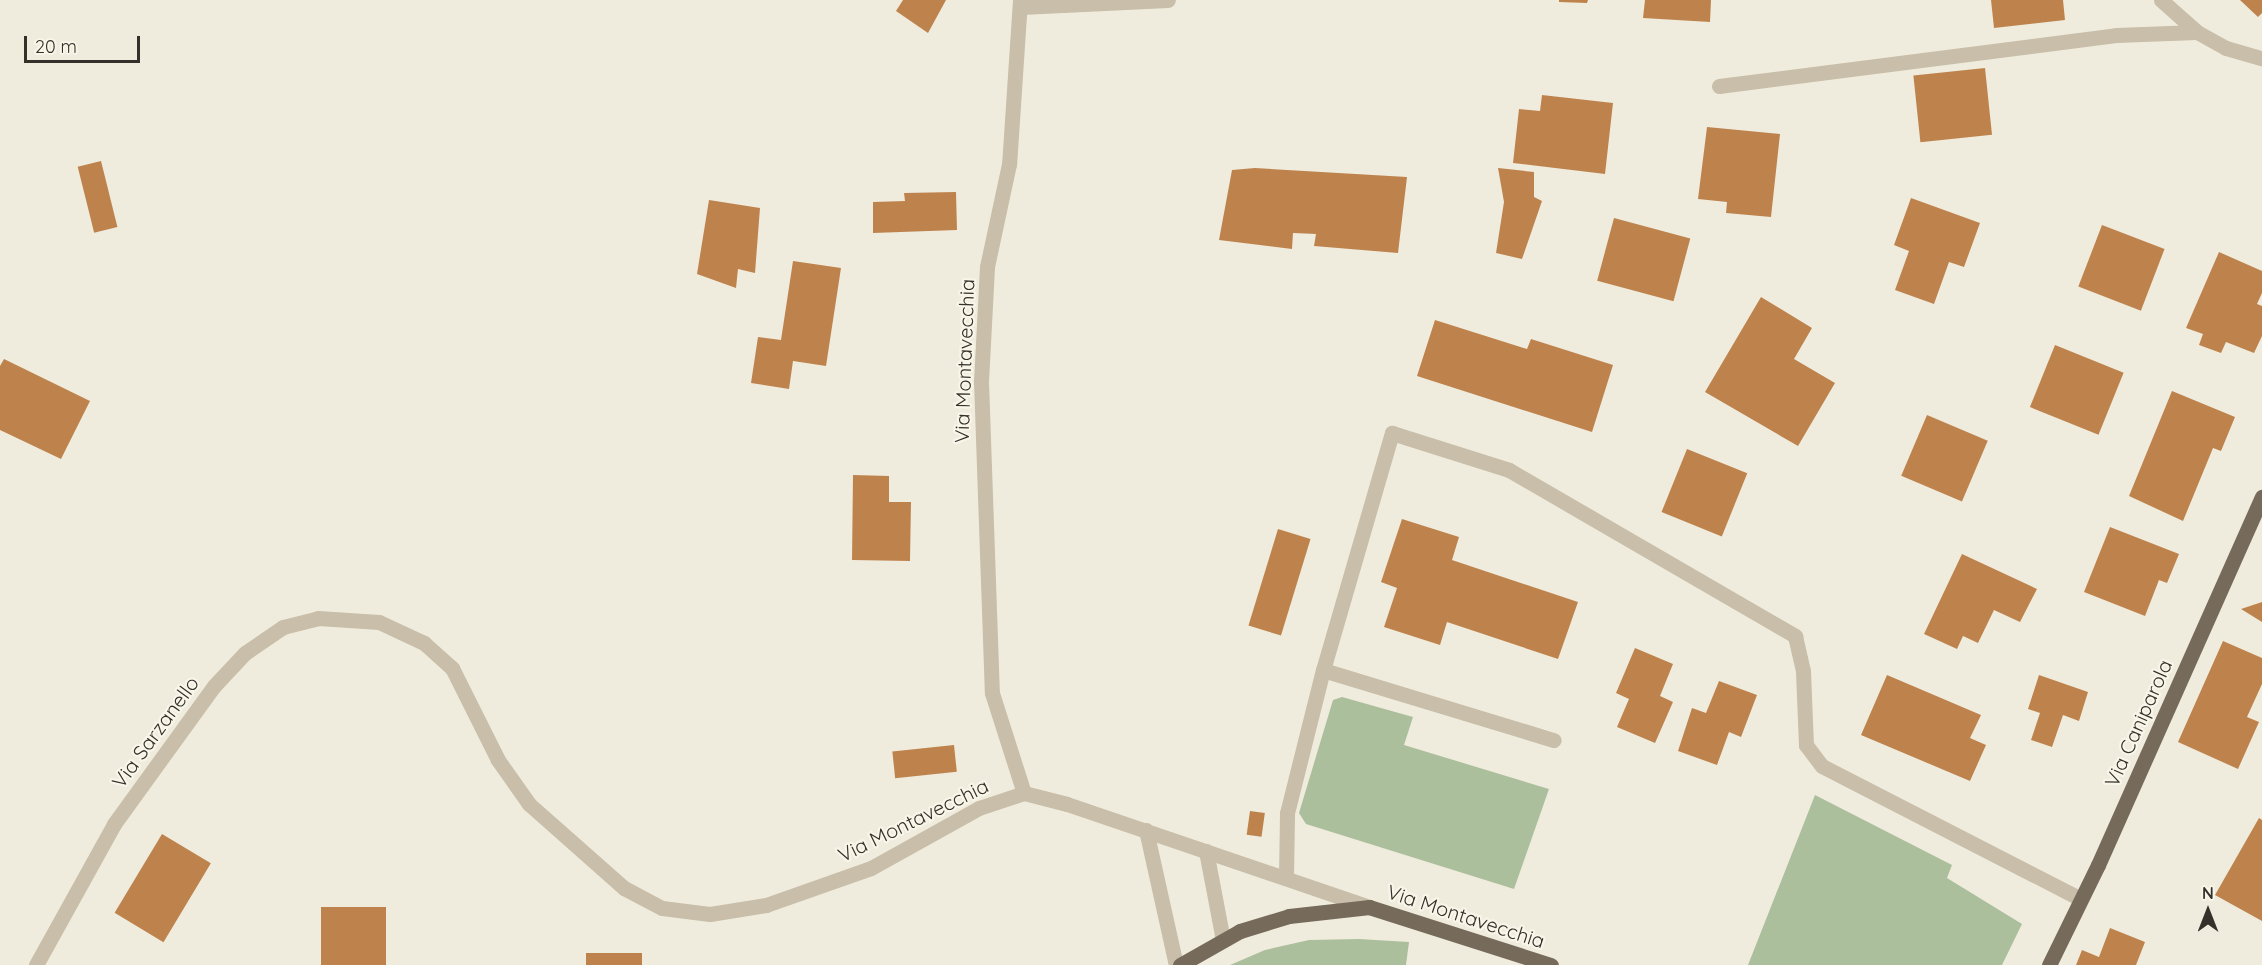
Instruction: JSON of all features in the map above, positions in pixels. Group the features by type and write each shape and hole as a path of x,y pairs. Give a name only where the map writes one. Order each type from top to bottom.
{"main road":[{"name":"Via Caniparola","path":"2049,965 2262,497"},
{"name":"Via Montavecchia","path":"1178,965 1223,940 1289,916 1369,907 1551,965"}],"street":[{"path":"1021,3 1168,0"},
{"path":"2161,0 2197,32 2226,48 2262,58"},
{"name":"Via Montavecchia","path":"1021,3 1008,164 987,267 981,392 992,693 1024,793"},
{"path":"1719,86 2116,35 2197,32"},
{"path":"1286,878 1287,813 1323,670 1392,433 1509,470 1795,636 1803,671 1806,745 1822,766 2081,899"},
{"name":"Via Sarzanello","path":"36,965 114,824 214,686 245,653 283,627 318,618 379,622"},
{"name":"Via Montavecchia","path":"379,622 423,643 452,668 498,760 529,804 624,888 662,908 710,914 766,905 871,868 979,808 1024,793 1146,830 1369,907"},
{"path":"1323,670 1554,740"},
{"path":"1146,830 1178,965"},
{"path":"1206,851 1223,940"}],"green space":[{"path":"1342,697 1413,717 1404,745 1549,789 1514,889 1306,824 1299,813 1333,700"},
{"path":"1815,795 1952,865 1947,878 2022,924 2002,965 1748,965"},
{"path":"1359,939 1409,942 1406,965 1230,965 1265,950 1309,940"}],"building":[{"path":"903,0 946,0 928,33 896,11"},
{"path":"1559,0 1588,0 1587,3 1559,2"},
{"path":"1645,0 1711,0 1710,22 1643,18"},
{"path":"1991,0 2063,0 2065,20 1994,28"},
{"path":"2240,0 2262,0 2262,13 2258,17"},
{"path":"1985,68 1992,135 1920,142 1913,76"},
{"path":"1542,95 1613,103 1605,174 1513,163 1519,109 1540,111"},
{"path":"1707,127 1780,134 1771,217 1726,213 1727,202 1698,199"},
{"path":"101,161 117,227 94,233 78,167"},
{"path":"1255,168 1407,177 1398,253 1314,246 1316,234 1293,233 1292,249 1219,240 1232,170"},
{"path":"1498,168 1534,172 1534,197 1542,201 1522,259 1496,253 1504,202"},
{"path":"956,192 957,230 873,233 873,202 905,201 904,193"},
{"path":"1911,198 1980,223 1964,267 1949,262 1934,304 1895,290 1909,251 1894,245"},
{"path":"709,200 760,208 755,273 738,269 736,288 697,274"},
{"path":"1614,218 1690,238 1673,301 1597,281"},
{"path":"2102,225 2165,249 2141,311 2078,287"},
{"path":"2219,252 2262,271 2262,293 2257,304 2262,306 2262,336 2254,353 2226,342 2221,353 2199,345 2203,334 2186,328"},
{"path":"793,261 841,268 826,366 793,361 789,389 751,383 758,337 781,340"},
{"path":"1761,297 1812,328 1794,359 1835,383 1798,446 1705,392"},
{"path":"1435,320 1527,349 1531,339 1613,365 1592,432 1417,376"},
{"path":"2055,345 2124,373 2099,435 2030,407"},
{"path":"4,359 90,401 61,459 0,430 0,366"},
{"path":"2172,391 2235,417 2221,451 2213,448 2183,521 2129,496"},
{"path":"1927,415 1988,441 1962,502 1901,476"},
{"path":"1687,449 1747,473 1722,536 1662,512"},
{"path":"853,475 889,476 889,502 911,502 910,561 852,560"},
{"path":"1402,519 1459,537 1452,560 1578,602 1558,659 1447,622 1440,645 1384,627 1397,588 1381,582"},
{"path":"2110,527 2179,554 2167,583 2159,580 2145,616 2084,592"},
{"path":"1278,529 1311,539 1281,636 1248,626"},
{"path":"1962,554 2037,589 2020,622 1994,610 1978,643 1963,636 1957,649 1924,634"},
{"path":"2262,602 2262,622 2241,609"},
{"path":"2223,641 2262,658 2262,684 2247,717 2259,722 2238,769 2178,742"},
{"path":"1635,648 1673,664 1660,696 1673,702 1655,743 1617,727 1629,699 1616,693"},
{"path":"1887,675 1981,715 1970,738 1986,745 1970,781 1861,735"},
{"path":"2039,675 2088,692 2079,721 2063,715 2052,747 2031,740 2040,713 2028,709"},
{"path":"1719,681 1757,695 1741,737 1729,732 1717,765 1678,751 1692,708 1706,713"},
{"path":"954,745 957,772 895,778 892,751"},
{"path":"1250,811 1265,813 1262,837 1247,835"},
{"path":"2259,818 2262,820 2262,921 2215,895"},
{"path":"162,834 211,863 163,942 115,913"},
{"path":"321,907 386,907 386,965 321,965"},
{"path":"2110,928 2145,942 2136,965 2076,965 2082,950 2099,957"},
{"path":"586,953 642,953 642,965 586,965"}]}
